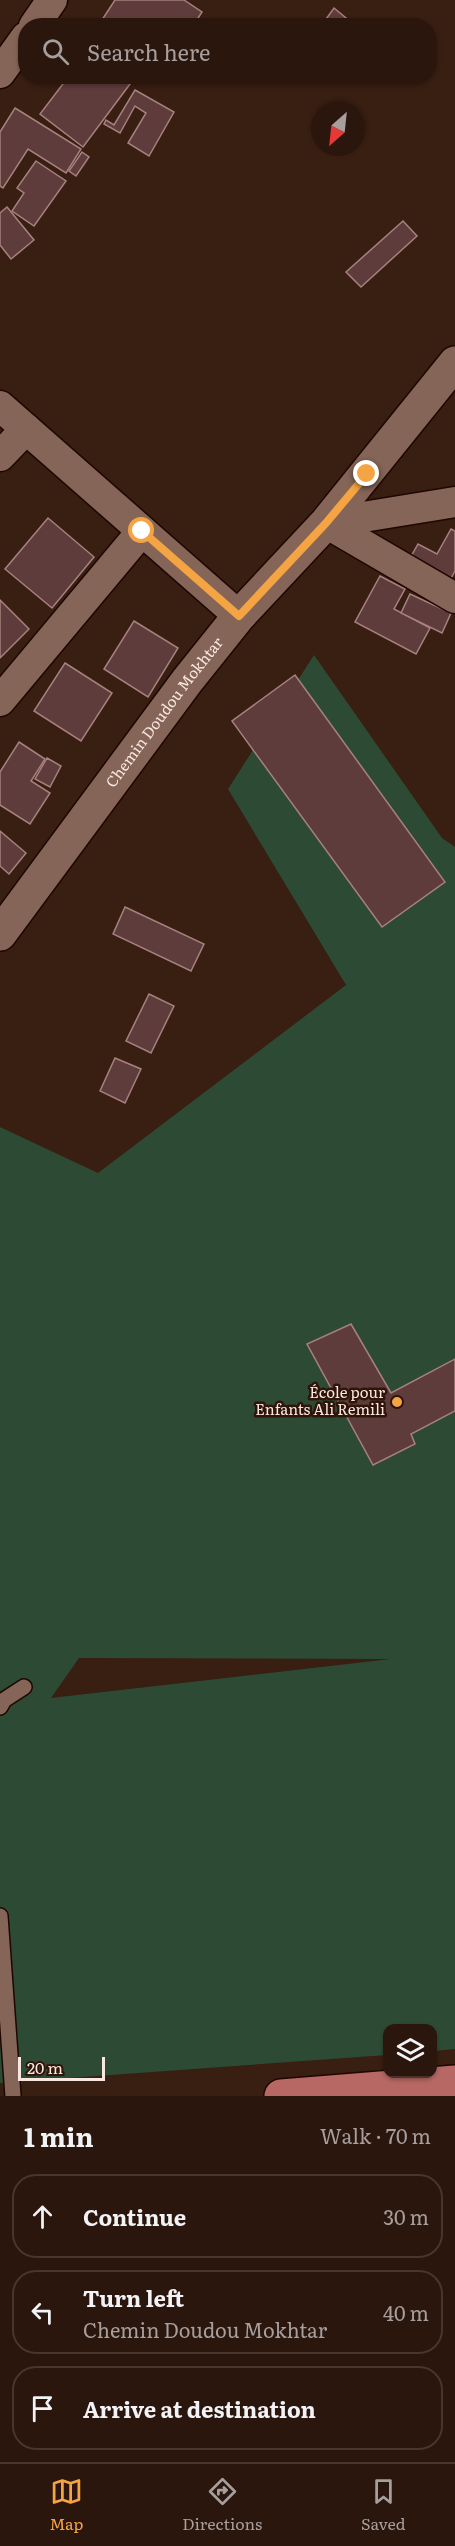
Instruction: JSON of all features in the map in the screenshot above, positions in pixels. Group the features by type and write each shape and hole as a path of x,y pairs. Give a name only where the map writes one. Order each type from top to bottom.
{"main road":[{"path":"281,2096 455,2082"}],"street":[{"path":"40,18 52,0"},
{"path":"0,73 18,48"},
{"name":"Chemin Doudou Mokhtar","path":"0,934 187,681 239,616 326,523 455,363"},
{"path":"0,406 239,616"},
{"path":"0,456 26,429"},
{"path":"326,523 455,502"},
{"path":"326,523 455,598"},
{"path":"0,701 142,531"}],"lane":[{"path":"0,1707 10,1695 24,1687"},
{"path":"0,1916 13,2096"}],"green space":[{"path":"314,655 442,838 455,847 455,2049 437,2051 437,2024 383,2024 383,2055 0,2083 0,1127 98,1173 346,985 228,789","holes":["79,1658 391,1659 51,1698"]}],"building":[{"path":"115,0 184,0 202,12 198,18 103,18"},
{"path":"334,8 346,18 327,18"},
{"path":"63,84 130,84 83,147 40,114"},
{"path":"135,90 174,112 149,156 128,143 146,113 135,106 120,133 104,124 106,120 114,125"},
{"path":"15,108 81,149 66,173 28,149 3,188 0,186 0,132"},
{"path":"82,152 89,157 76,176 69,171"},
{"path":"36,161 66,181 34,226 12,211 24,193 17,188"},
{"path":"7,207 34,240 11,259 0,245 0,213"},
{"path":"403,221 417,236 361,287 346,272"},
{"path":"48,518 94,557 52,608 5,569"},
{"path":"451,529 455,531 455,571 449,582 409,560 418,544 437,554"},
{"path":"380,576 405,589 394,609 430,628 416,654 355,622"},
{"path":"410,594 451,613 442,633 401,613"},
{"path":"0,600 29,629 0,658"},
{"path":"134,621 178,648 148,697 104,669"},
{"path":"65,663 112,693 81,741 34,711"},
{"path":"295,675 445,882 382,927 232,721"},
{"path":"19,742 45,759 31,781 50,793 30,824 0,805 0,772"},
{"path":"47,758 61,766 50,787 35,779"},
{"path":"0,831 26,853 9,874 0,866"},
{"path":"125,907 204,944 191,971 113,934"},
{"path":"149,994 174,1006 151,1053 126,1041"},
{"path":"115,1058 141,1069 125,1103 100,1091"},
{"name":"École pour Enfants Ali Remili","path":"351,1324 391,1393 455,1359 455,1411 411,1434 415,1444 373,1465 307,1344"}],"place":[{"name":"École pour Enfants Ali Remili","path":"397,1402"}],"route":[{"path":"142,531 239,616 326,523 367,474"}]}
